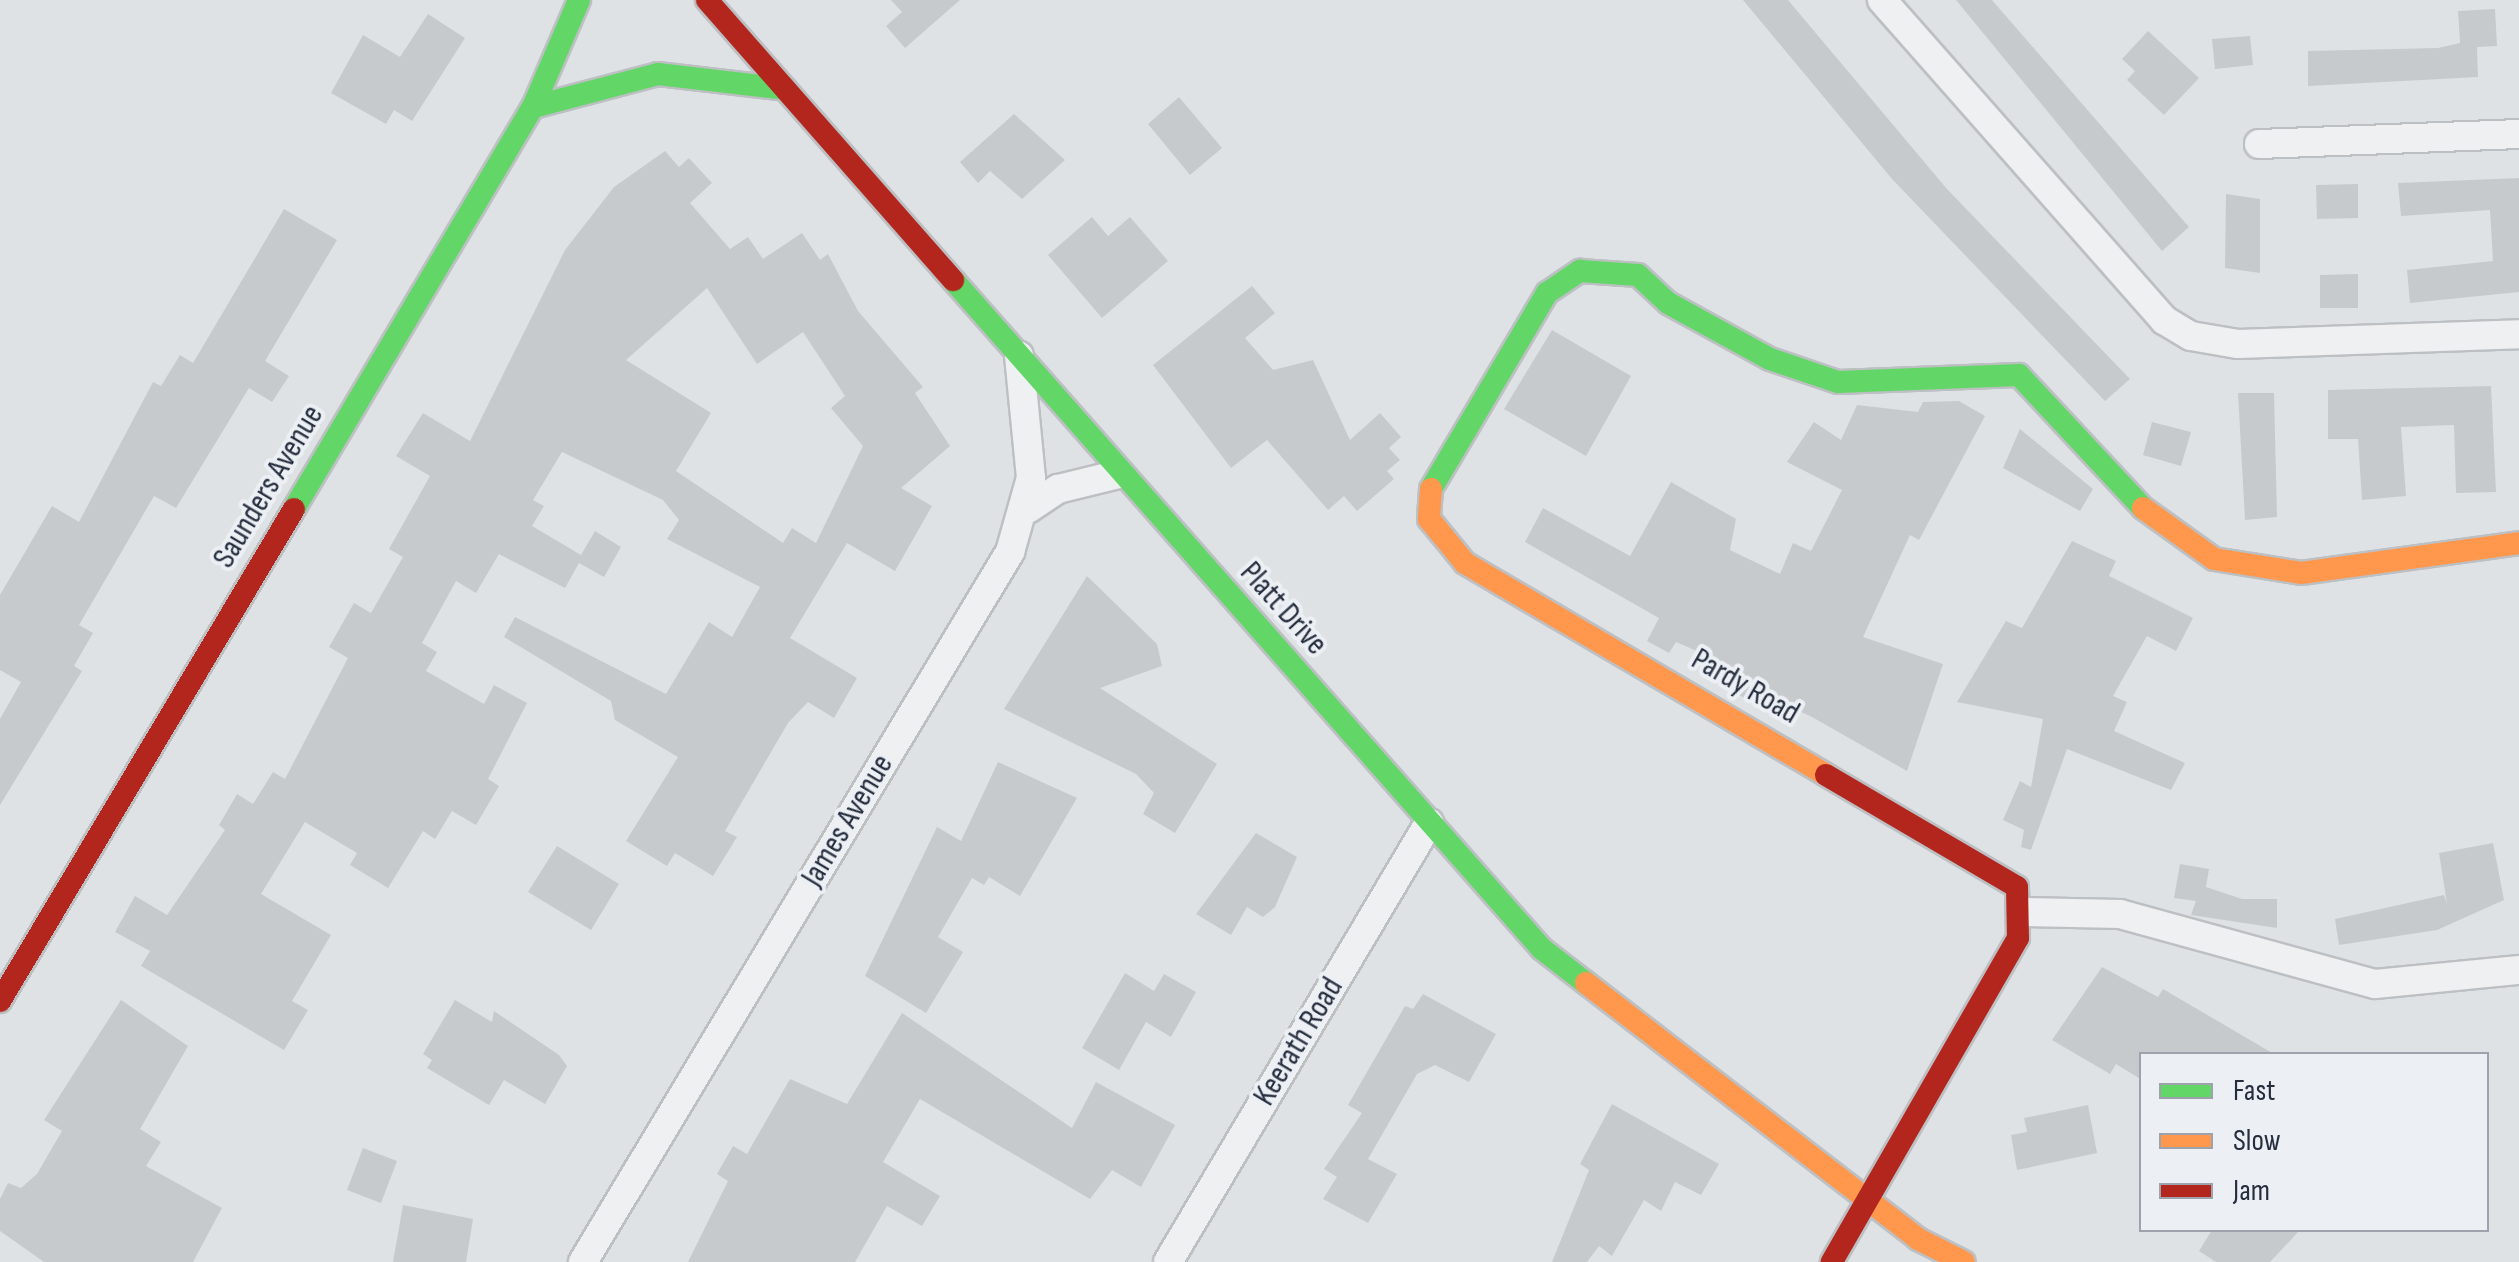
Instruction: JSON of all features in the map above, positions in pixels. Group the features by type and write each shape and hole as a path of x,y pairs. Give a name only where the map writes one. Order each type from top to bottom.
{"street":[{"name":"Saunders Avenue","path":"0,1000 533,107 579,0"},
{"name":"Platt Drive","path":"708,0 1120,474 1542,950 1871,1194 1918,1238 1964,1262"},
{"path":"1882,0 2164,320 2191,336 2238,344 2519,334"},
{"path":"533,107 658,74 786,89"},
{"path":"2259,144 2519,134"},
{"name":"Pardy Road","path":"2024,912 2000,871 1464,562 1440,538 1429,519 1431,480 1546,293 1580,272 1604,269 1638,275 1668,303 1770,359 1838,382 2019,375 2161,528 2214,559 2301,573 2519,543"},
{"path":"1019,356 1028,509"},
{"path":"1028,509 1058,489 1120,474"},
{"name":"James Avenue","path":"583,1262 1028,509"},
{"name":"Keerath Road","path":"1168,1262 1429,823"},
{"path":"1832,1262 2011,952 2024,912 2120,914 2375,984 2519,970"}],"building":[{"path":"891,0 960,0 905,48 886,26 902,12"},
{"path":"1743,0 1788,0 1947,189 2130,379 2105,401 1892,179"},
{"path":"1956,0 1992,0 2189,227 2162,251"},
{"path":"2495,9 2497,46 2477,47 2478,77 2308,86 2308,51 2438,48 2460,43 2458,11"},
{"path":"428,14 465,38 412,121 394,110 386,124 331,93 363,35 400,57"},
{"path":"2148,31 2199,78 2164,115 2127,80 2135,71 2122,59"},
{"path":"2250,36 2253,65 2215,69 2212,39"},
{"path":"1179,97 1222,148 1190,175 1148,124"},
{"path":"1014,114 1065,160 1022,199 990,171 978,183 960,162"},
{"path":"665,151 679,167 689,158 712,183 690,203 730,249 748,237 763,259 802,233 820,260 828,254 858,311 923,387 915,393 950,446 901,488 932,506 895,571 847,543 790,638 857,678 834,718 808,702 788,723 725,831 737,837 713,876 675,853 667,866 626,841 678,757 615,720 611,701 504,637 515,617 666,694 709,622 732,637 760,587 667,539 679,520 663,500 562,452 533,500 544,506 532,526 581,555 595,531 621,547 604,577 579,563 565,588 499,554 476,593 456,581 422,643 437,652 426,671 484,704 494,685 527,703 488,779 499,786 476,825 452,811 435,839 423,831 388,888 350,865 357,853 305,822 261,894 331,935 292,1001 308,1010 284,1050 141,966 150,951 115,932 135,896 167,915 225,830 219,825 237,794 253,804 273,772 285,779 348,658 329,647 354,603 371,613 403,557 389,549 430,476 396,456 423,413 470,441 565,250 614,187","holes":["707,288 757,364 803,332 845,396 831,408 863,446 816,543 792,528 783,543 676,471 711,413 626,360"]},
{"path":"2519,178 2519,292 2410,303 2407,270 2493,261 2490,210 2401,216 2398,183"},
{"path":"2358,184 2358,218 2317,219 2316,185"},
{"path":"2226,194 2260,199 2260,273 2225,268"},
{"path":"284,209 337,240 265,361 289,376 272,402 249,388 176,508 154,496 79,625 93,633 74,666 82,671 0,805 0,719 21,682 0,670 0,595 52,506 79,522 153,382 161,386 180,355 193,363"},
{"path":"1092,217 1108,236 1130,217 1168,261 1102,318 1048,255"},
{"path":"2358,274 2358,308 2320,308 2320,275"},
{"path":"1252,286 1275,313 1245,338 1273,370 1313,360 1350,440 1380,413 1401,437 1389,448 1400,460 1387,471 1394,479 1357,511 1344,496 1328,510 1267,440 1231,468 1153,365"},
{"path":"1552,330 1631,376 1586,456 1504,409"},
{"path":"2491,386 2496,492 2456,493 2454,425 2401,427 2406,496 2362,500 2358,439 2328,439 2328,390"},
{"path":"2238,393 2274,393 2277,517 2245,520"},
{"path":"1959,401 1985,416 1919,540 1910,535 1863,637 1943,664 1907,771 1778,701 1773,712 1719,685 1729,665 1676,642 1669,653 1647,641 1659,618 1525,542 1543,508 1630,556 1671,482 1736,519 1730,550 1780,574 1793,543 1811,551 1842,490 1787,462 1814,422 1841,440 1857,405 1918,412 1923,402"},
{"path":"2152,422 2191,432 2181,466 2143,455"},
{"path":"2020,429 2093,489 2080,511 2003,468"},
{"path":"2072,541 2116,561 2109,576 2193,618 2176,651 2147,636 2113,696 2127,702 2114,731 2185,763 2171,790 2067,749 2031,850 2021,847 2024,830 2003,820 2020,781 2031,787 2043,719 1957,702 2006,621 2022,628"},
{"path":"1087,576 1157,644 1162,666 1100,688 1217,764 1175,833 1143,814 1154,793 1136,774 1004,709"},
{"path":"998,762 1077,798 1020,896 989,877 984,885 972,878 938,937 963,952 926,1013 865,976 937,827 961,841"},
{"path":"1256,833 1297,857 1275,907 1263,917 1247,907 1231,935 1196,914"},
{"path":"2493,843 2504,900 2437,930 2339,945 2335,919 2444,895 2447,904 2439,853"},
{"path":"557,846 619,884 591,930 528,892"},
{"path":"2180,864 2209,869 2206,887 2242,899 2277,899 2277,928 2191,915 2196,901 2174,898"},
{"path":"2102,967 2158,997 2163,989 2271,1052 2139,1052 2139,1078 2116,1064 2110,1074 2052,1040"},
{"path":"1125,973 1154,991 1164,974 1196,992 1171,1037 1146,1022 1119,1070 1082,1048"},
{"path":"1423,994 1496,1034 1469,1082 1435,1065 1417,1074 1368,1159 1397,1174 1368,1223 1323,1199 1337,1177 1324,1169 1362,1113 1348,1105 1405,1006 1413,1009"},
{"path":"121,1000 188,1046 140,1129 161,1142 146,1166 222,1208 193,1262 44,1262 0,1231 0,1199 8,1183 21,1188 37,1174 62,1131 44,1120"},
{"path":"455,1000 492,1022 494,1011 559,1055 567,1066 545,1104 504,1080 489,1105 427,1068 432,1060 423,1054"},
{"path":"902,1013 1072,1128 1096,1082 1175,1125 1141,1187 1112,1170 1090,1199 920,1099 883,1162 940,1196 922,1226 887,1206 855,1262 688,1262 728,1181 717,1174 733,1146 747,1154 790,1079 847,1104"},
{"path":"1612,1104 1719,1164 1701,1195 1675,1182 1661,1211 1644,1200 1612,1256 1599,1246 1587,1262 1552,1262 1589,1170 1580,1164"},
{"path":"2088,1105 2097,1153 2017,1170 2011,1135 2027,1132 2024,1118"},
{"path":"363,1148 397,1161 381,1203 347,1190"},
{"path":"403,1205 473,1219 466,1262 393,1262"},
{"path":"2211,1232 2298,1232 2270,1262 2216,1262 2199,1251"}],"traffic: fast":[{"path":"294,509 533,107 579,0"},
{"path":"533,107 658,74 785,89"},
{"path":"1431,489 1547,293 1580,271 1638,275 1668,303 1770,359 1838,382 2019,375 2143,508"},
{"path":"953,280 1542,949 1586,983"}],"traffic: slow":[{"path":"1431,489 1429,519 1465,563 1826,775"},
{"path":"2143,508 2214,559 2301,573 2519,543"},
{"path":"1586,983 1918,1239 1964,1262"}],"traffic: jam":[{"path":"707,0 953,280"},
{"path":"0,1001 294,509"},
{"path":"1826,775 2017,887 2018,938 1832,1262"}]}
